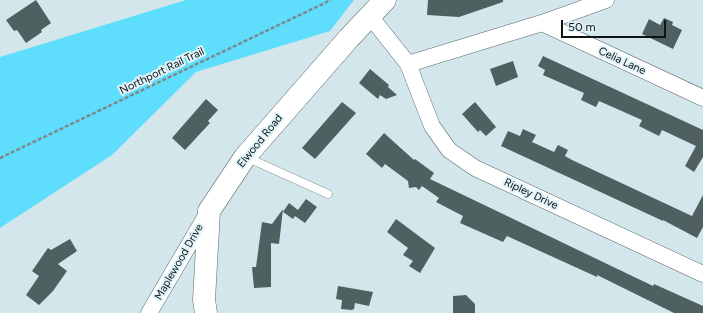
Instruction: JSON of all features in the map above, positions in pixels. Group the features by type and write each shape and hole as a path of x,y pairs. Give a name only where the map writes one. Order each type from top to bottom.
{"main road":[{"name":"Elwood Road","path":"209,211 245,157 349,38 385,0"},
{"path":"206,313 204,300 209,211"}],"street":[{"path":"408,64 542,23 606,0"},
{"name":"Ripley Drive","path":"370,16 408,64 432,126 449,150 475,168 703,274"},
{"name":"Celia Lane","path":"542,23 703,98"},
{"name":"Maplewood Drive","path":"149,313 209,211"}],"lane":[{"path":"245,157 328,194"}],"path":[{"name":"Northport Rail Trail","path":"0,158 331,0"}],"shaded area":[{"path":"186,0 354,0 330,31 196,72 112,155 0,228 0,57"}],"building":[{"path":"36,0 51,23 41,30 42,32 26,43 17,30 14,31 6,20"},
{"path":"428,0 503,0 503,2 459,17 427,15"},
{"path":"664,18 673,22 672,25 682,30 673,49 642,34 649,19 660,25"},
{"path":"543,56 703,130 703,157 694,172 685,166 696,146 662,130 659,136 639,126 642,120 599,101 596,107 581,100 584,93 543,75 545,70 538,66"},
{"path":"513,61 518,77 496,86 490,69"},
{"path":"370,69 389,85 388,87 397,95 386,99 380,95 378,99 359,83"},
{"path":"206,99 218,110 208,121 210,123 185,150 172,138"},
{"path":"342,102 356,113 315,159 302,148"},
{"path":"475,102 496,127 486,136 480,130 478,132 462,114"},
{"path":"523,129 536,135 532,142 554,152 558,145 568,150 565,156 572,160 692,216 703,195 703,227 697,238 663,220 501,146 508,131 520,136"},
{"path":"384,133 414,160 415,159 434,173 430,179 653,286 654,284 703,306 703,313 674,313 597,275 597,277 507,236 503,242 460,223 463,216 436,202 439,198 422,186 419,190 416,187 409,188 408,181 385,164 382,168 366,154"},
{"path":"306,199 317,207 305,223 295,216 293,219 283,212 289,203 298,210"},
{"path":"283,209 279,244 271,243 271,287 254,288 252,267 256,267 262,222 272,224"},
{"path":"396,219 435,248 420,273 409,266 413,261 403,255 408,248 387,232"},
{"path":"70,239 77,251 58,264 67,271 53,291 39,305 26,295 39,276 32,271 48,248 51,250"},
{"path":"338,286 373,292 369,306 355,303 354,309 352,310 341,309 342,300 336,299"},
{"path":"466,295 475,304 475,313 453,313 453,296"}]}
